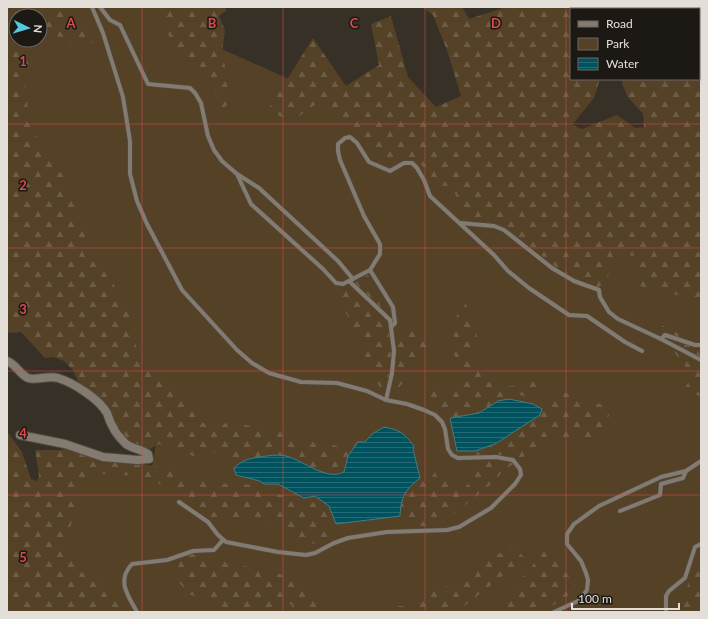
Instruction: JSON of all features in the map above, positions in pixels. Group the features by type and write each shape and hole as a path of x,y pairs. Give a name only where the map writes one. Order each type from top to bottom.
{"street":[{"path":"7,361 16,366 26,377 58,378 84,392 98,402 106,412 113,428 126,444 137,450 144,451 148,454 148,459 138,460 103,457 65,444 20,435"}],"lane":[{"path":"92,7 123,97 130,141 130,174 137,201 147,224 182,290 237,350 268,374 301,382 337,383 367,391 386,400 407,404 434,415 442,422 445,429 448,449 452,455 458,458 496,457 513,460 520,469 520,475 515,484 491,508 459,527 448,530 387,532 348,538 315,553 306,555 278,552 226,542 218,535 208,522 179,502"},
{"path":"100,7 110,20 120,25 148,84 190,88 196,93 201,104 208,136 214,150 222,161 265,194 338,261 351,280 390,320 394,351 392,373 386,400"},
{"path":"237,174 251,204 323,269 336,283 343,284 370,270 380,254 380,244 364,216 340,160 338,144 345,138 350,137 357,143 369,162 390,171 404,163 412,163 417,168 424,180 430,196 494,255 508,271 529,288 569,315 588,316 625,342 642,351"},
{"path":"460,223 494,226 504,230 552,268 574,281 599,290 600,296 609,312 618,319 701,360"},
{"path":"370,270 393,308 395,323 391,327"},
{"path":"661,339 665,335 695,345 701,345"},
{"path":"554,612 580,600 587,590 588,580 586,573 580,561 567,544 567,534 574,524 599,506 661,477 686,471 701,461"},
{"path":"620,511 660,495 662,484 683,478 686,471"},
{"path":"138,612 125,589 124,582 124,574 132,564 167,560 193,551 214,550 223,540"},
{"path":"666,612 666,596 669,591 685,578 695,547 701,544"}],"green space":[{"path":"7,7 74,7 81,23 89,29 96,27 100,35 86,50 63,38 53,35 48,39 48,8 8,8 8,48 36,48 23,75 31,127 46,155 64,177 84,229 88,246 110,274 118,295 127,299 133,319 133,339 143,360 167,383 197,406 201,422 219,428 227,422 293,433 305,441 331,444 342,448 350,439 358,442 348,456 344,472 337,474 322,472 293,458 283,455 251,458 245,460 234,468 216,452 194,456 159,444 146,451 127,444 107,411 81,388 73,370 64,361 53,357 45,358 21,332 7,333"},
{"path":"33,7 177,7 204,41 542,192 701,279 701,612 111,612 51,549 71,481 88,470 151,471 164,401 18,126 9,48 48,48 48,8"},
{"path":"161,7 226,8 226,11 219,16 225,30 222,53 225,66 229,104 223,108 196,58 185,59 163,27"},
{"path":"422,7 462,7 469,19 506,7 621,7 570,8 570,80 600,80 594,98 572,125 582,129 617,115 635,128 644,127 643,114 627,96 621,80 700,80 700,8 665,8 701,7 701,301 636,285 637,256 614,254 607,280 598,288 561,271 498,223 478,222 463,213 452,186 439,186 418,161 405,159 393,165 382,164 360,142 316,104 291,122 268,110 313,38 346,86 379,65 371,24 391,16 408,77 436,107 461,96 447,50 433,15"},
{"path":"368,275 390,329 411,329 428,345 414,360 409,377 397,389 382,390 360,358 364,348 336,294"},
{"path":"461,295 476,323 477,336 474,362 485,380 499,387 515,386 531,378 539,380 539,399 519,395 509,399 497,401 479,413 450,418 439,415 432,406 428,391 433,384 451,391 464,370 454,355 454,323 460,307"},
{"path":"647,318 701,344 701,397 685,388 692,375"},
{"path":"567,393 578,402 601,404 609,414 608,424 604,435 584,438 548,439 502,472 495,481 439,526 416,526 400,516 401,503 407,490 420,478 431,479 436,469 450,470 449,479 453,487 464,488 473,479 475,451 495,444 540,415 550,394"},
{"path":"7,431 22,452 31,479 37,481 39,476 35,450 62,450 66,447 102,460 144,464 169,469 187,478 213,483 257,485 274,494 297,497 326,507 336,539 321,546 285,535 267,520 229,519 212,522 194,511 168,488 159,484 148,480 120,475 106,474 93,476 83,480 76,487 71,526 59,548 76,563 83,573 100,574 121,610 124,612 7,612"},
{"path":"546,545 575,585 572,593 543,612 490,612 530,569"},
{"path":"512,546 524,557 515,566 457,612 366,612 391,605 411,607 422,590 451,586 472,569"},
{"path":"193,554 206,554 222,561 284,575 325,610 335,612 294,612 291,604 281,605 278,612 236,612 189,594 177,580 179,558"},
{"path":"694,557 701,565 701,612 673,612 687,596 688,580"}],"water":[{"path":"509,399 533,404 542,409 540,415 495,444 475,451 457,451 450,418 479,413 498,401"},
{"path":"384,427 394,429 401,433 414,446 413,449 420,478 407,490 401,503 400,516 336,524 329,506 315,496 304,498 278,484 264,484 260,481 236,475 234,468 248,459 276,455 283,455 293,458 315,469 330,474 344,472 348,456 358,442 365,442 372,434"}]}
